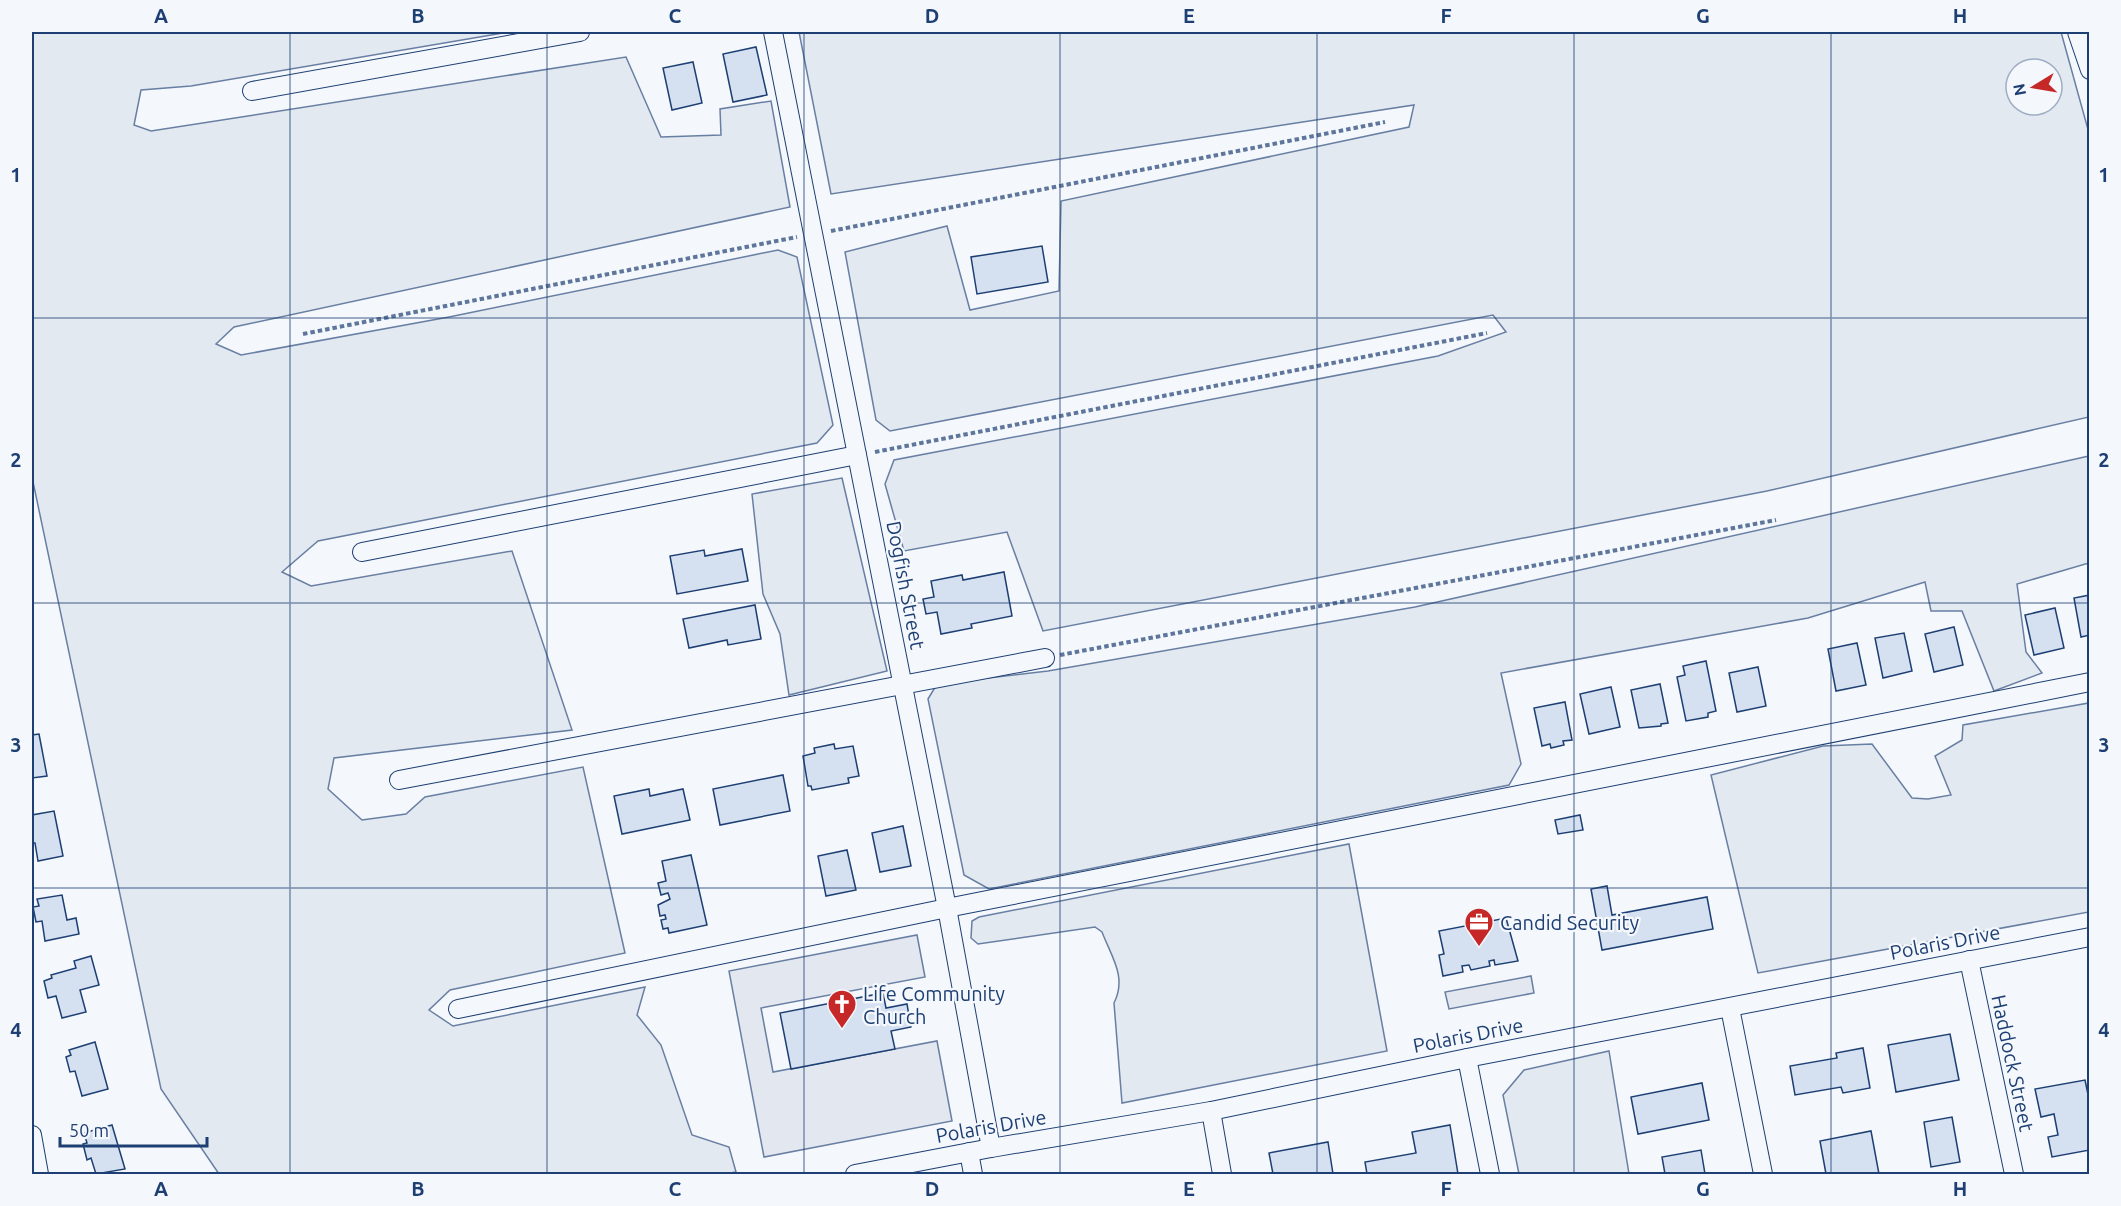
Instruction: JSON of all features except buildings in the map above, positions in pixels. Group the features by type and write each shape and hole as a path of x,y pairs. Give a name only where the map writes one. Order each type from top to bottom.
{"street":[{"path":"252,91 580,32"},
{"name":"Dogfish Street","path":"773,32 947,908 991,1148"},
{"path":"2078,32 2090,70"},
{"path":"362,552 857,455"},
{"path":"399,780 1045,658"},
{"path":"458,1009 947,908 2090,682"},
{"name":"Polaris Drive","path":"855,1174 991,1148 1210,1111 1467,1058 2090,937"},
{"name":"Haddock Street","path":"1969,960 2014,1174"},
{"path":"1730,1008 1763,1174"},
{"path":"1467,1058 1490,1174"},
{"path":"1210,1111 1222,1174"},
{"path":"32,1134 39,1174"},
{"path":"969,1152 973,1174"}],"path":[{"path":"303,333 1385,122"},
{"path":"857,455 1487,333"},
{"path":"1045,658 1776,520"}],"shaded area":[{"path":"32,32 509,32 191,86 141,90 134,125 151,131 626,57 661,137 721,135 720,109 771,101 790,207 234,327 216,344 241,355 449,317 778,250 797,257 833,425 817,443 318,541 282,572 311,586 512,551 572,730 334,758 328,789 362,820 406,814 425,797 583,767 625,953 450,990 429,1010 453,1026 645,987 637,1015 661,1045 692,1135 729,1147 736,1172 724,1174 219,1174 161,1089 32,477"},
{"path":"799,32 2061,32 2089,133 2089,417 1767,491 1043,631 1007,532 904,551 885,484 894,460 1438,356 1506,332 1493,315 890,431 876,420 845,252 947,226 970,310 1059,291 1061,201 1409,127 1414,105 831,194"},
{"path":"2089,456 2089,563 2017,584 2026,652 2042,673 1994,691 1962,611 1931,611 1925,582 1808,618 1501,673 1521,764 1509,785 989,889 964,875 928,699 937,684 1048,671 1415,607"},
{"path":"842,478 887,671 789,695 780,634 763,594 752,494"},
{"path":"2089,703 2089,912 1758,973 1711,775 1823,746 1872,744 1912,798 1928,799 1951,795 1935,756 1962,740 1963,725"},
{"path":"1349,844 1387,1051 1122,1103 1114,1003 1118,994 1119,976 1102,932 1095,927 978,944 971,938 972,921 979,917"},
{"path":"917,935 925,977 761,1008 773,1072 937,1041 952,1121 764,1157 729,971"},
{"path":"1531,976 1534,993 1449,1009 1445,992"},
{"path":"1609,1051 1629,1174 1519,1174 1503,1095 1524,1070"}],"place":[{"name":"Candid Security","path":"1479,948"},
{"name":"Life Community Church","path":"842,1030"}]}
